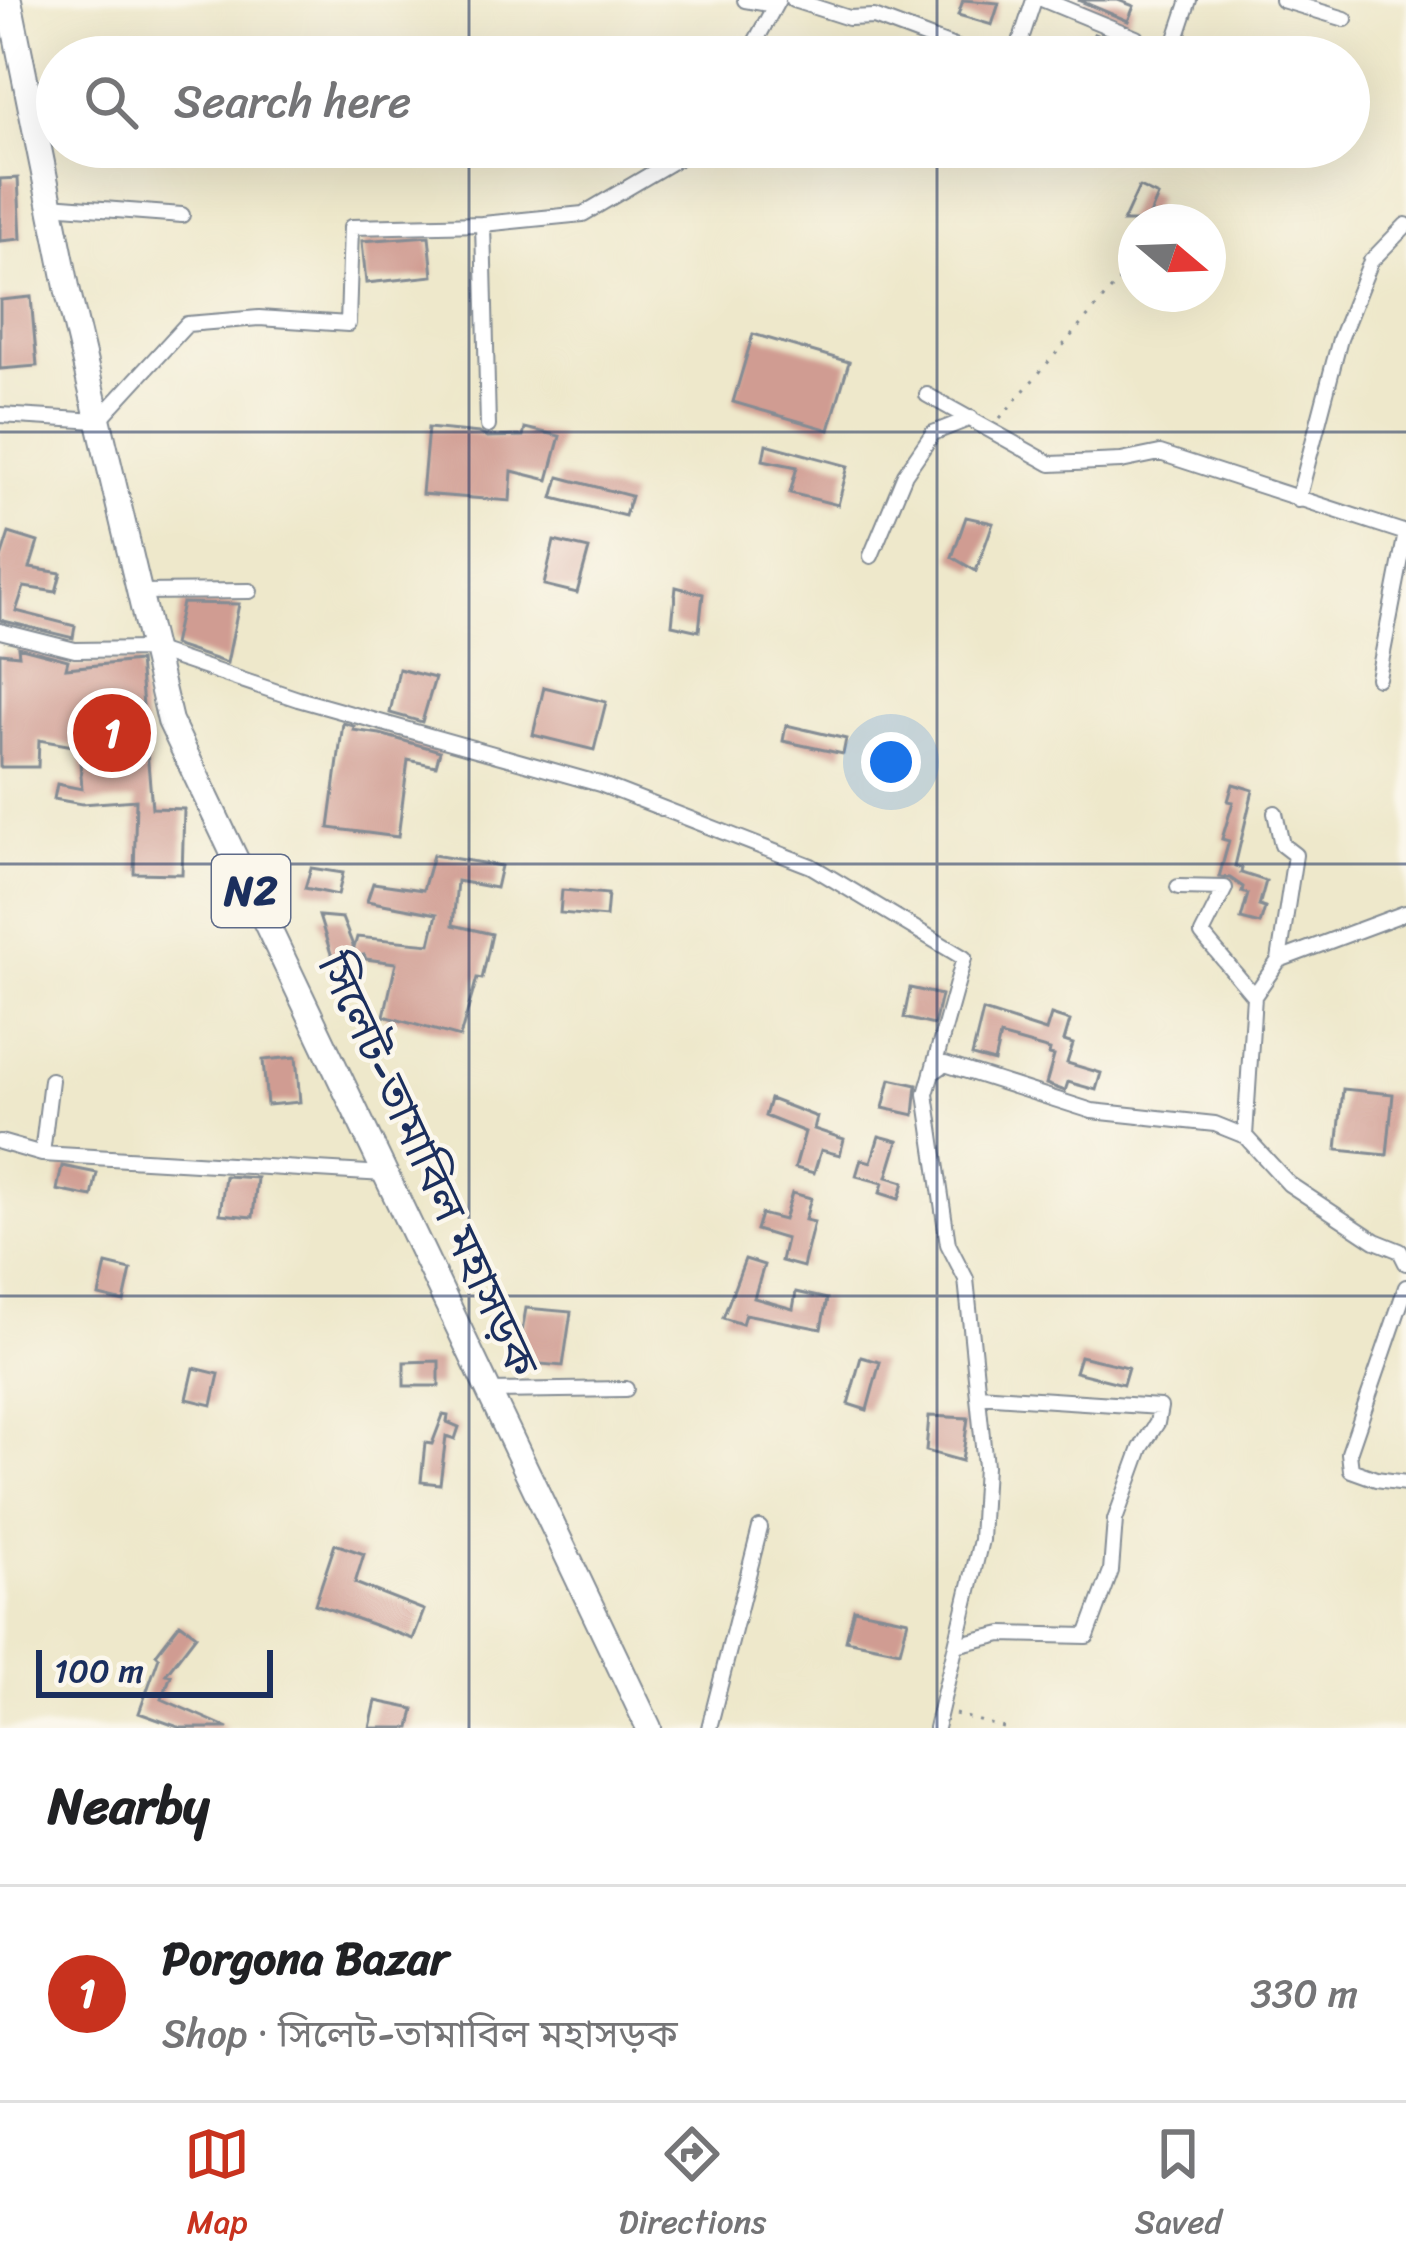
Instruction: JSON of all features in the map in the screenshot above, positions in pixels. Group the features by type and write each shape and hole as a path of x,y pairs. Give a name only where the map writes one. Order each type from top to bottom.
{"highway":[{"name":"সিলেট-তামাবিল মহাসড়ক","path":"9,0 36,99"},
{"name":"সিলেট-তামাবিল মহাসড়ক","path":"48,168 50,206 136,592 170,721 649,1728"}],"street":[{"path":"745,0 776,2 758,36"},
{"path":"793,0 849,18 874,17 925,36"},
{"path":"1023,36 1034,0"},
{"path":"1044,0 1131,36"},
{"path":"1177,36 1189,0"},
{"path":"1282,0 1345,19"},
{"path":"0,415 98,422 187,324 259,318 348,324 351,227 483,224 583,214 662,168"},
{"path":"50,206 182,215"},
{"path":"483,224 488,426"},
{"path":"1298,500 1348,319 1371,261 1406,225"},
{"path":"927,395 1052,464 1120,461 1160,453 1406,533 1378,678"},
{"path":"871,556 905,474 933,433 971,418"},
{"path":"136,592 250,590"},
{"path":"0,631 75,650 150,650 298,699 600,784 811,866 964,958 926,1094 948,1244 966,1280 986,1466 980,1540 936,1728"},
{"path":"1245,1136 1254,996 1279,960 1295,855 1282,845 1275,813"},
{"path":"1178,886 1225,888 1202,934 1254,996"},
{"path":"1279,960 1406,913"},
{"path":"932,1073 945,1064 1092,1111 1215,1124 1245,1136 1289,1184 1375,1241 1400,1251 1406,1263"},
{"path":"42,1154 51,1080"},
{"path":"2,1148 385,1174"},
{"path":"1406,1287 1349,1453 1351,1470 1406,1483"},
{"path":"488,1391 626,1389"},
{"path":"956,1645 1002,1634 1088,1636 1111,1571 1115,1520 1160,1406 978,1395"},
{"path":"710,1728 760,1528"}],"path":[{"path":"991,429 1118,282"},
{"path":"941,1710 1004,1728"}],"building":[{"path":"963,0 999,3 992,25 958,15"},
{"path":"1078,0 1118,0 1134,6 1128,21"},
{"path":"18,178 21,239 0,241 0,179"},
{"path":"1139,187 1158,196 1155,204 1131,204"},
{"path":"429,236 433,276 366,283 362,241"},
{"path":"31,297 37,366 0,369 0,300"},
{"path":"753,334 849,362 829,430 733,402"},
{"path":"428,428 487,437 523,436 525,428 560,436 548,480 512,471 510,501 422,494"},
{"path":"766,444 848,466 838,505 790,493 797,467 763,460"},
{"path":"559,477 631,496 625,516 553,498"},
{"path":"966,517 993,523 976,571 952,557"},
{"path":"9,533 38,542 30,568 61,573 56,592 24,587 16,611 75,626 73,638 0,620 0,561"},
{"path":"554,541 589,549 577,593 544,585"},
{"path":"676,587 703,594 699,631 672,625"},
{"path":"182,603 239,604 227,663 173,645"},
{"path":"18,647 68,660 66,668 139,661 152,808 184,809 182,874 134,873 136,800 82,804 54,799 57,784 82,789 79,747 39,740 38,767 0,767 0,653 19,655"},
{"path":"399,669 435,678 422,722 390,713"},
{"path":"544,687 606,702 594,750 533,735"},
{"path":"343,723 354,726 353,730 440,751 436,766 408,760 398,837 329,828"},
{"path":"786,725 846,739 843,754 783,741"},
{"path":"1233,784 1253,790 1235,866 1242,868 1241,873 1266,881 1260,924 1241,919 1248,894 1242,892 1243,887 1219,877 1229,841 1222,839"},
{"path":"433,855 501,866 496,888 457,881 453,925 492,934 482,979 477,978 460,1037 384,1016 396,963 364,955 333,960 319,916 342,918 354,948 357,937 430,944 437,914 367,901 373,883 423,890"},
{"path":"311,868 343,873 338,895 305,888"},
{"path":"562,890 608,894 606,917 560,913"},
{"path":"910,988 941,995 934,1025 904,1018"},
{"path":"983,1011 1046,1031 1051,1015 1070,1021 1064,1041 1073,1044 1067,1063 1101,1073 1096,1090 1068,1082 1065,1091 1046,1084 1054,1056 1049,1055 1050,1050 1000,1036 994,1062 972,1056"},
{"path":"296,1057 300,1102 267,1105 263,1060"},
{"path":"890,1079 917,1085 914,1115 883,1108"},
{"path":"1343,1089 1393,1094 1387,1155 1337,1150"},
{"path":"770,1099 817,1117 814,1129 844,1139 840,1155 821,1150 814,1173 795,1168 805,1132 765,1116"},
{"path":"879,1136 898,1141 887,1177 904,1182 899,1199 880,1193 883,1183 856,1176 861,1159 871,1162"},
{"path":"62,1166 97,1173 92,1197 57,1190"},
{"path":"225,1176 257,1178 253,1217 220,1214"},
{"path":"792,1193 811,1198 805,1220 814,1222 803,1267 781,1261 786,1239 756,1230 761,1214 784,1220"},
{"path":"745,1259 764,1265 754,1298 793,1309 796,1292 827,1299 821,1329 745,1314 742,1324 723,1318"},
{"path":"106,1264 131,1270 124,1302 99,1296"},
{"path":"526,1308 571,1312 563,1366 517,1362"},
{"path":"1080,1356 1128,1367 1123,1384 1075,1372"},
{"path":"861,1357 880,1362 867,1410 848,1404"},
{"path":"439,1361 439,1386 404,1386 404,1362"},
{"path":"194,1368 219,1374 212,1405 187,1399"},
{"path":"443,1415 459,1427 455,1439 446,1436 440,1484 421,1482 425,1443 432,1444"},
{"path":"929,1416 968,1418 962,1461 926,1451"},
{"path":"335,1544 364,1554 355,1583 424,1610 413,1639 315,1604"},
{"path":"854,1609 908,1620 900,1651 846,1640"},
{"path":"180,1623 196,1635 166,1674 171,1675 162,1699 228,1728 181,1728 139,1713 159,1657 156,1654"},
{"path":"376,1701 414,1709 410,1728 370,1728"}],"place":[{"name":"Porgona Bazar","path":"112,733"}]}
